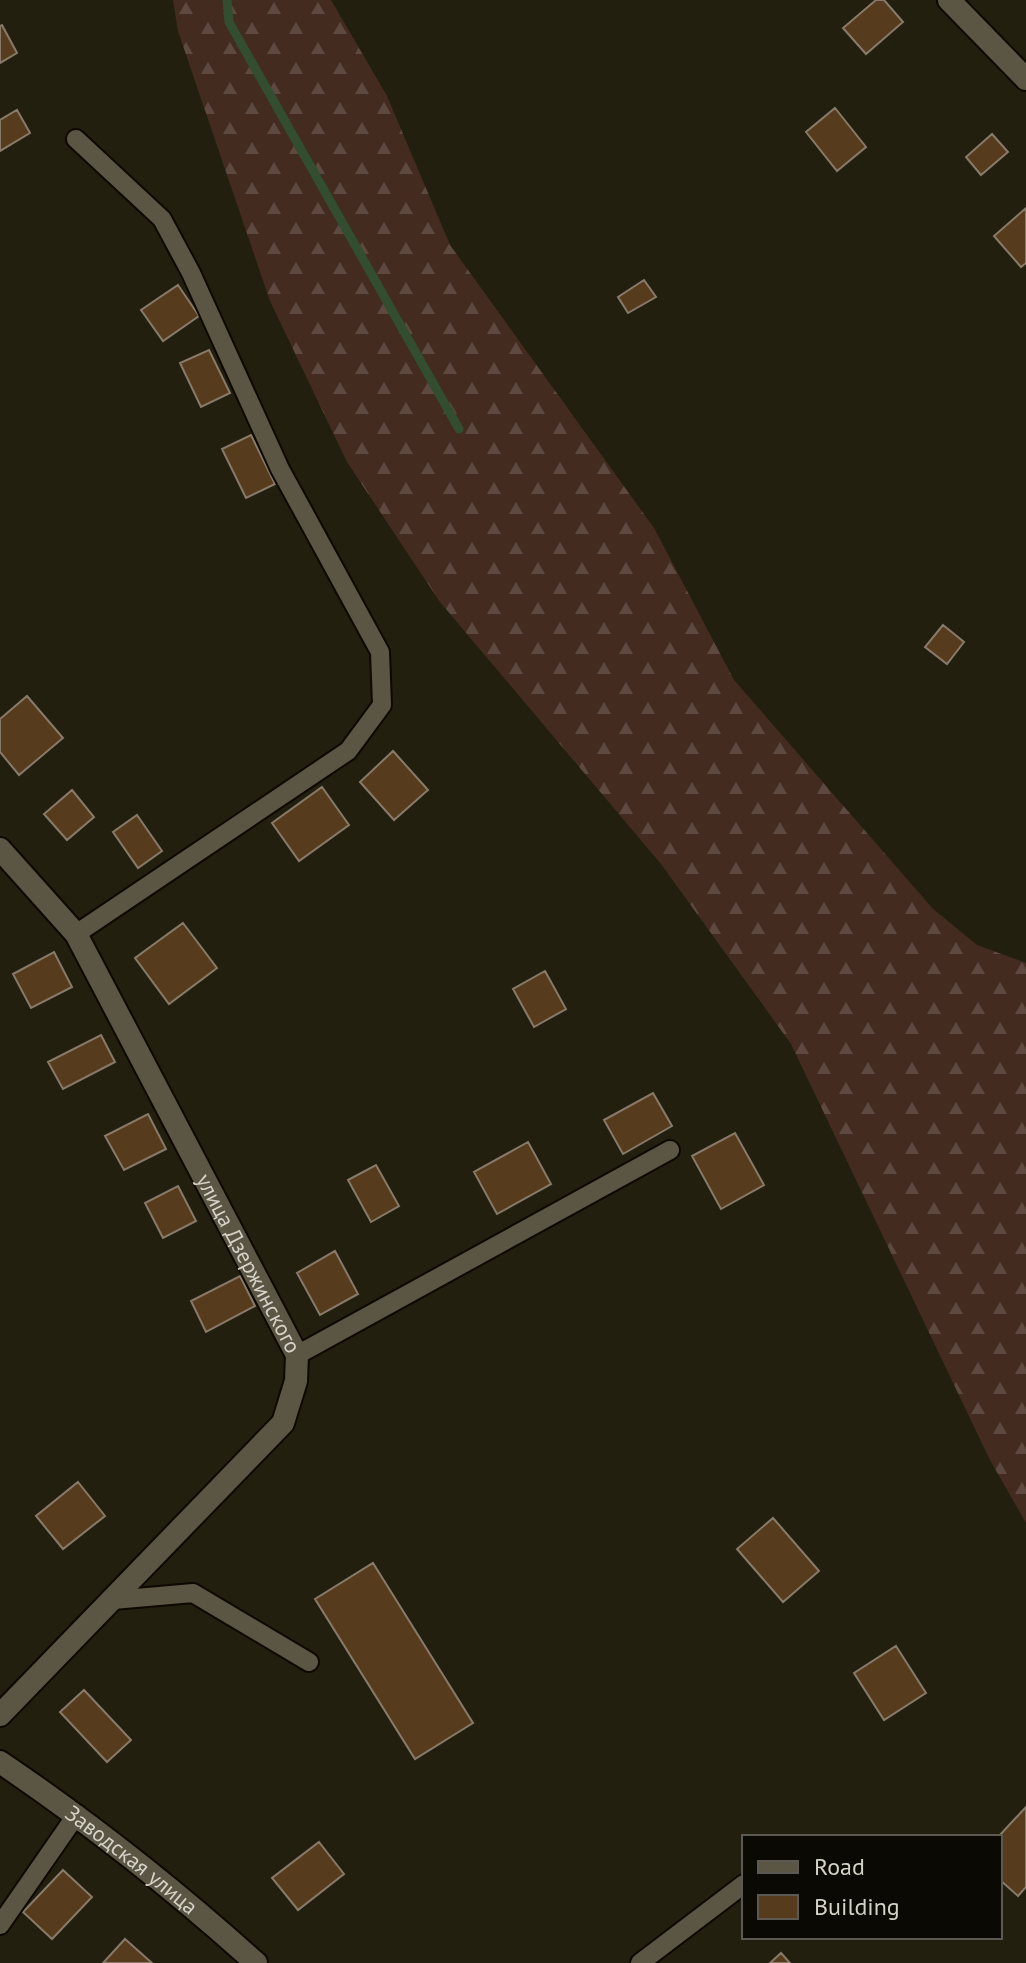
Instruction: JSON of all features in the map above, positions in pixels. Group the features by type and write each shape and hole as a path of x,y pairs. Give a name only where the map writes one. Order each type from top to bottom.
{"street":[{"path":"949,0 1026,79"},
{"name":"улица Дзержинского","path":"0,849 76,934 297,1355 296,1381 283,1423 0,1715"},
{"name":"Заводская улица","path":"0,1762 77,1814 197,1910 256,1963"}],"lane":[{"path":"76,139 162,219 191,273 280,469 380,652 382,705 348,751 76,934"},
{"path":"297,1355 670,1150"},
{"path":"113,1600 193,1593 309,1662"},
{"path":"0,1925 77,1814"},
{"path":"640,1963 742,1886"}],"green space":[{"path":"173,0 331,0 387,96 450,245 654,528 734,680 933,909 977,945 1026,963 1026,1523 990,1460 791,1044 661,864 440,602 347,462 270,301 178,31"}],"building":[{"path":"876,0 884,0 903,22 866,54 843,28"},
{"path":"0,26 17,53 0,63"},
{"path":"835,108 866,147 837,171 806,132"},
{"path":"17,110 30,133 0,151 0,120"},
{"path":"992,134 1008,152 981,175 966,157"},
{"path":"1026,208 1026,263 1021,267 994,236"},
{"path":"644,280 656,297 628,313 618,297"},
{"path":"178,285 199,316 163,341 141,310"},
{"path":"209,350 230,393 201,407 180,363"},
{"path":"251,435 275,484 246,498 222,449"},
{"path":"943,625 964,642 947,664 925,647"},
{"path":"27,696 63,738 19,775 0,752 0,719"},
{"path":"393,751 428,790 394,820 360,782"},
{"path":"322,787 349,825 299,861 272,823"},
{"path":"72,790 94,817 67,840 44,814"},
{"path":"137,815 162,851 138,868 113,832"},
{"path":"183,923 217,968 169,1004 135,958"},
{"path":"54,952 72,987 31,1008 13,974"},
{"path":"545,971 566,1009 534,1027 513,989"},
{"path":"101,1035 115,1062 63,1089 48,1062"},
{"path":"653,1093 672,1126 623,1154 604,1120"},
{"path":"148,1114 166,1149 124,1170 105,1136"},
{"path":"735,1133 764,1185 721,1209 692,1156"},
{"path":"528,1142 551,1184 497,1214 474,1172"},
{"path":"376,1165 399,1206 371,1222 348,1180"},
{"path":"178,1186 196,1221 163,1238 145,1203"},
{"path":"335,1251 358,1294 320,1315 297,1273"},
{"path":"240,1276 255,1306 206,1332 191,1301"},
{"path":"78,1482 105,1516 63,1549 36,1516"},
{"path":"773,1518 819,1571 783,1602 737,1549"},
{"path":"373,1563 473,1723 415,1759 315,1599"},
{"path":"896,1646 926,1693 884,1720 854,1673"},
{"path":"84,1690 131,1740 107,1762 60,1712"},
{"path":"1026,1807 1026,1887 1018,1896 1002,1882 1000,1835"},
{"path":"319,1842 344,1874 298,1910 272,1878"},
{"path":"63,1870 92,1897 52,1939 23,1912"},
{"path":"125,1939 152,1963 103,1963"},
{"path":"781,1953 790,1963 770,1963"}],"waterway":[{"path":"227,0 229,22 459,429"}]}
